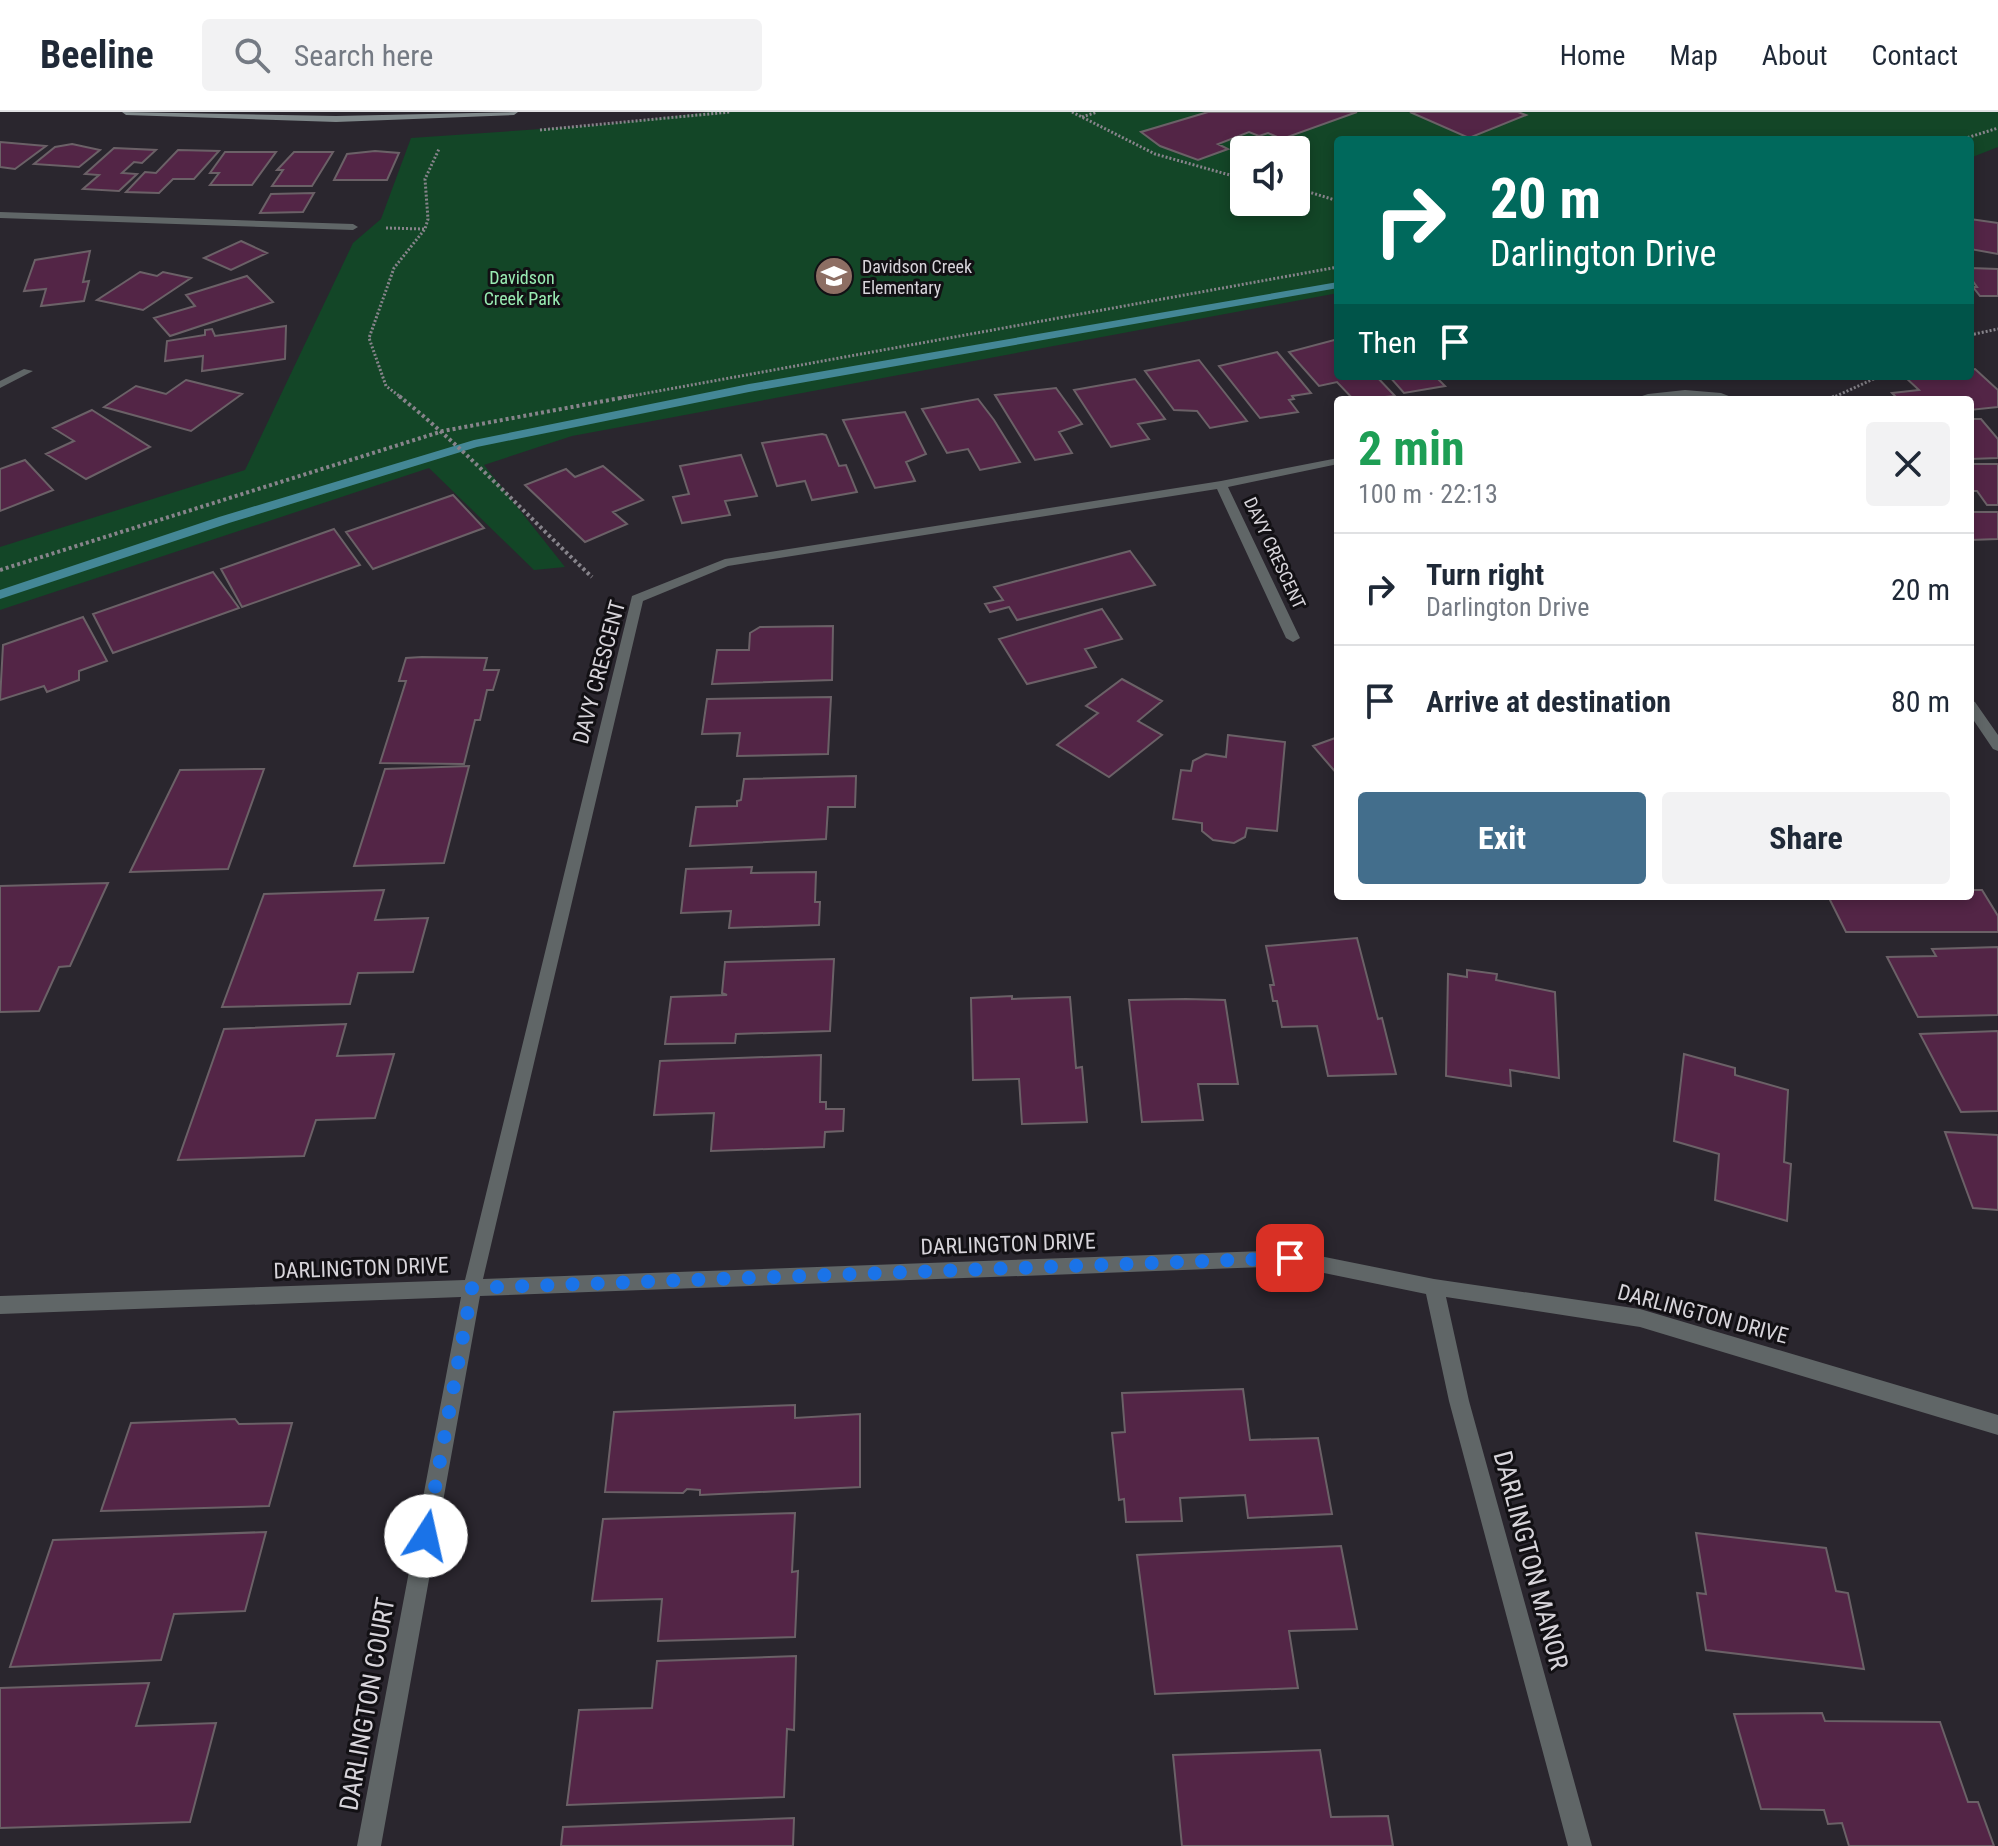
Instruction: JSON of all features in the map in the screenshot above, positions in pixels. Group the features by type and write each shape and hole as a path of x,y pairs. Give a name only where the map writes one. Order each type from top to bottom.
{"street":[{"path":"126,112 409,118 514,112"},
{"path":"0,215 353,227"},
{"path":"0,385 28,371"},
{"path":"1654,396 1668,393 1723,396"},
{"name":"DAVY CRESCENT","path":"472,1288 637,599 725,563 1221,485 1334,462"},
{"name":"DAVY CRESCENT","path":"1221,485 1293,638"},
{"path":"1974,711 1998,746"},
{"name":"DARLINGTON DRIVE","path":"0,1305 1290,1258 1434,1287 1640,1318 1998,1425"},
{"name":"DARLINGTON MANOR","path":"1434,1287 1459,1401 1580,1846"},
{"name":"DARLINGTON COURT","path":"369,1846 472,1288"}],"path":[{"path":"538,130 730,112"},
{"path":"1072,112 1170,160 1230,175"},
{"path":"1081,118 1097,112"},
{"path":"1973,136 1998,128"},
{"path":"445,137 425,179 428,219 425,229 394,268 369,338 386,386 443,431 470,462 592,577"},
{"path":"1310,192 1334,200"},
{"path":"0,570 443,431 1334,268"},
{"path":"1974,334 1998,329"},
{"path":"1836,396 1871,380"}],"green space":[{"name":"Davidson Creek Park","path":"710,112 1998,112 1998,147 1974,156 1974,136 1334,136 1334,294 572,436 484,465 565,567 534,570 429,468 0,610 0,547 245,470 353,243 381,219 411,138 600,125"}],"building":[{"path":"1208,112 1357,112 1290,136 1268,133 1259,136 1249,132 1230,136 1230,139 1218,144 1228,149 1198,160 1160,146 1141,132"},
{"path":"1410,112 1518,112 1526,115 1474,136 1464,136"},
{"path":"0,142 46,146 15,169 0,167"},
{"path":"72,144 100,150 79,167 34,164 55,147"},
{"path":"114,148 156,150 142,163 134,162 122,173 137,174 119,191 83,189 99,175 85,174"},
{"path":"178,150 219,151 194,179 173,179 159,193 126,192 145,172 156,173"},
{"path":"375,151 399,153 387,180 334,180 347,154"},
{"path":"225,152 276,152 252,185 210,185 219,173 210,173"},
{"path":"294,152 333,152 312,186 272,186 283,170 277,170"},
{"path":"314,193 303,212 260,213 271,194"},
{"path":"1974,220 1998,223 1998,254 1974,250"},
{"path":"241,241 267,253 231,270 204,258"},
{"path":"90,251 83,282 89,281 84,301 41,306 46,289 24,291 35,260"},
{"path":"1974,268 1998,269 1998,296 1980,296 1974,288 1977,287"},
{"path":"140,272 157,276 163,272 191,278 143,310 97,300"},
{"path":"247,276 273,302 170,336 154,318 195,306 186,295"},
{"path":"286,326 285,359 202,371 203,356 165,361 167,341 205,335 205,330 212,329 215,336"},
{"path":"1334,340 1334,380 1380,380 1395,396 1350,396 1337,382 1319,386 1289,352"},
{"path":"1277,352 1311,393 1292,396 1294,399 1289,400 1298,412 1260,418 1219,366"},
{"path":"1199,360 1247,421 1210,428 1197,411 1174,410 1145,371"},
{"path":"1974,369 1998,390 1998,407 1974,410 1974,396 1895,396 1892,393 1919,390 1908,380 1974,380"},
{"path":"1135,379 1165,419 1138,424 1149,439 1111,447 1074,390"},
{"path":"186,380 242,394 191,431 104,407 136,386 166,394"},
{"path":"1393,380 1439,380 1445,386 1404,393"},
{"path":"1056,388 1082,424 1059,432 1072,453 1035,460 995,395"},
{"path":"978,399 1020,462 980,470 968,449 947,453 922,409"},
{"path":"92,410 150,447 86,479 46,454 74,441 53,428"},
{"path":"905,412 926,454 906,462 915,481 875,488 843,420"},
{"path":"1974,419 1981,419 1998,439 1998,458 1974,459"},
{"path":"826,435 839,466 846,465 857,492 812,500 805,481 777,486 762,443"},
{"path":"741,455 757,496 725,501 730,515 682,523 673,497 689,494 680,466"},
{"path":"25,460 53,490 0,511 0,469"},
{"path":"1974,464 1998,464 1998,505 1987,505 1974,491"},
{"path":"603,466 643,500 613,512 627,524 585,542 525,485 566,469 575,477"},
{"path":"453,495 484,528 373,569 346,532"},
{"path":"1974,512 1998,512 1998,539 1974,540"},
{"path":"334,529 360,565 242,607 221,569"},
{"path":"1130,551 1155,585 1017,620 1009,607 990,612 985,604 1003,600 994,587"},
{"path":"213,572 239,608 113,653 93,614"},
{"path":"1102,609 1122,639 1085,649 1096,667 1027,684 999,639"},
{"path":"83,617 107,661 79,671 79,680 47,692 44,686 0,700 3,645"},
{"path":"833,626 832,680 712,684 717,650 749,650 750,633 760,627"},
{"path":"406,658 487,658 484,670 499,670 493,690 487,690 480,720 475,720 464,764 380,763 406,681 399,681"},
{"path":"1122,679 1162,701 1138,721 1162,735 1109,777 1057,745 1098,713 1086,706"},
{"path":"831,697 828,754 737,756 740,733 702,734 707,699"},
{"path":"1228,735 1285,742 1277,831 1247,828 1245,837 1234,843 1213,840 1202,831 1202,823 1173,819 1181,770 1191,771 1193,761 1206,754 1226,757"},
{"path":"1334,738 1334,770 1313,746"},
{"path":"469,766 444,863 354,866 385,769"},
{"path":"264,769 228,869 130,872 180,770"},
{"path":"856,776 855,807 828,807 826,839 690,846 696,807 737,806 744,779"},
{"path":"752,867 751,873 816,872 815,902 820,902 819,925 729,928 731,911 681,913 686,869"},
{"path":"108,883 70,966 59,967 39,1011 0,1012 0,886"},
{"path":"384,890 375,920 428,918 413,972 358,973 350,1004 222,1007 264,894"},
{"path":"1974,890 1982,890 1998,916 1998,932 1846,932 1830,900 1974,900"},
{"path":"1357,938 1396,1074 1328,1076 1317,1026 1282,1027 1277,1001 1273,1001 1270,985 1274,985 1266,946"},
{"path":"1998,947 1998,1015 1918,1017 1887,957 1936,956 1932,949"},
{"path":"834,959 830,1031 736,1034 735,1043 665,1044 671,997 727,995 722,993 725,962"},
{"path":"1467,970 1497,974 1496,980 1555,992 1559,1078 1510,1070 1511,1086 1446,1076 1448,974 1467,977"},
{"path":"1012,996 1012,999 1070,997 1076,1068 1082,1067 1087,1122 1022,1124 1019,1079 973,1080 971,998"},
{"path":"1129,1000 1225,1000 1238,1084 1198,1084 1203,1120 1142,1122"},
{"path":"346,1024 337,1056 394,1054 375,1118 316,1120 304,1156 178,1160 224,1029"},
{"path":"1998,1031 1998,1111 1961,1112 1920,1034"},
{"path":"1684,1054 1735,1068 1735,1075 1788,1090 1784,1162 1791,1164 1787,1221 1715,1200 1719,1154 1674,1141"},
{"path":"821,1055 820,1102 826,1102 826,1109 844,1109 843,1131 825,1132 824,1147 711,1151 714,1113 654,1115 660,1061"},
{"path":"1945,1132 1998,1135 1998,1210 1973,1208"},
{"path":"1243,1389 1250,1440 1318,1438 1332,1514 1248,1518 1245,1495 1180,1498 1182,1521 1126,1522 1124,1499 1119,1500 1112,1433 1125,1432 1122,1393"},
{"path":"795,1405 795,1418 860,1414 860,1487 700,1495 700,1490 687,1489 683,1493 605,1492 614,1412"},
{"path":"235,1419 239,1424 292,1423 269,1506 101,1511 131,1423"},
{"path":"795,1513 792,1572 798,1571 795,1637 658,1641 662,1599 592,1601 603,1519"},
{"path":"266,1532 245,1611 174,1614 161,1660 10,1667 53,1540"},
{"path":"1696,1533 1826,1548 1836,1591 1848,1593 1864,1669 1706,1650 1697,1593 1706,1594"},
{"path":"1341,1546 1357,1629 1289,1631 1298,1688 1155,1694 1137,1555"},
{"path":"796,1656 794,1730 787,1729 784,1797 567,1805 579,1710 652,1708 657,1661"},
{"path":"149,1683 136,1726 216,1723 190,1822 0,1828 0,1688"},
{"path":"1822,1713 1825,1721 1940,1722 1968,1802 1978,1802 1994,1846 1849,1846 1842,1823 1828,1824 1824,1810 1761,1809 1734,1714"},
{"path":"1320,1750 1331,1817 1388,1816 1393,1846 1182,1846 1173,1755"},
{"path":"794,1818 793,1846 561,1846 563,1827"}],"waterway":[{"path":"0,595 224,520 474,444 749,388 1334,286"}],"place":[{"name":"Davidson Creek Elementary","path":"834,276"}],"route":[{"path":"426,1536 472,1288 1290,1258"}]}
